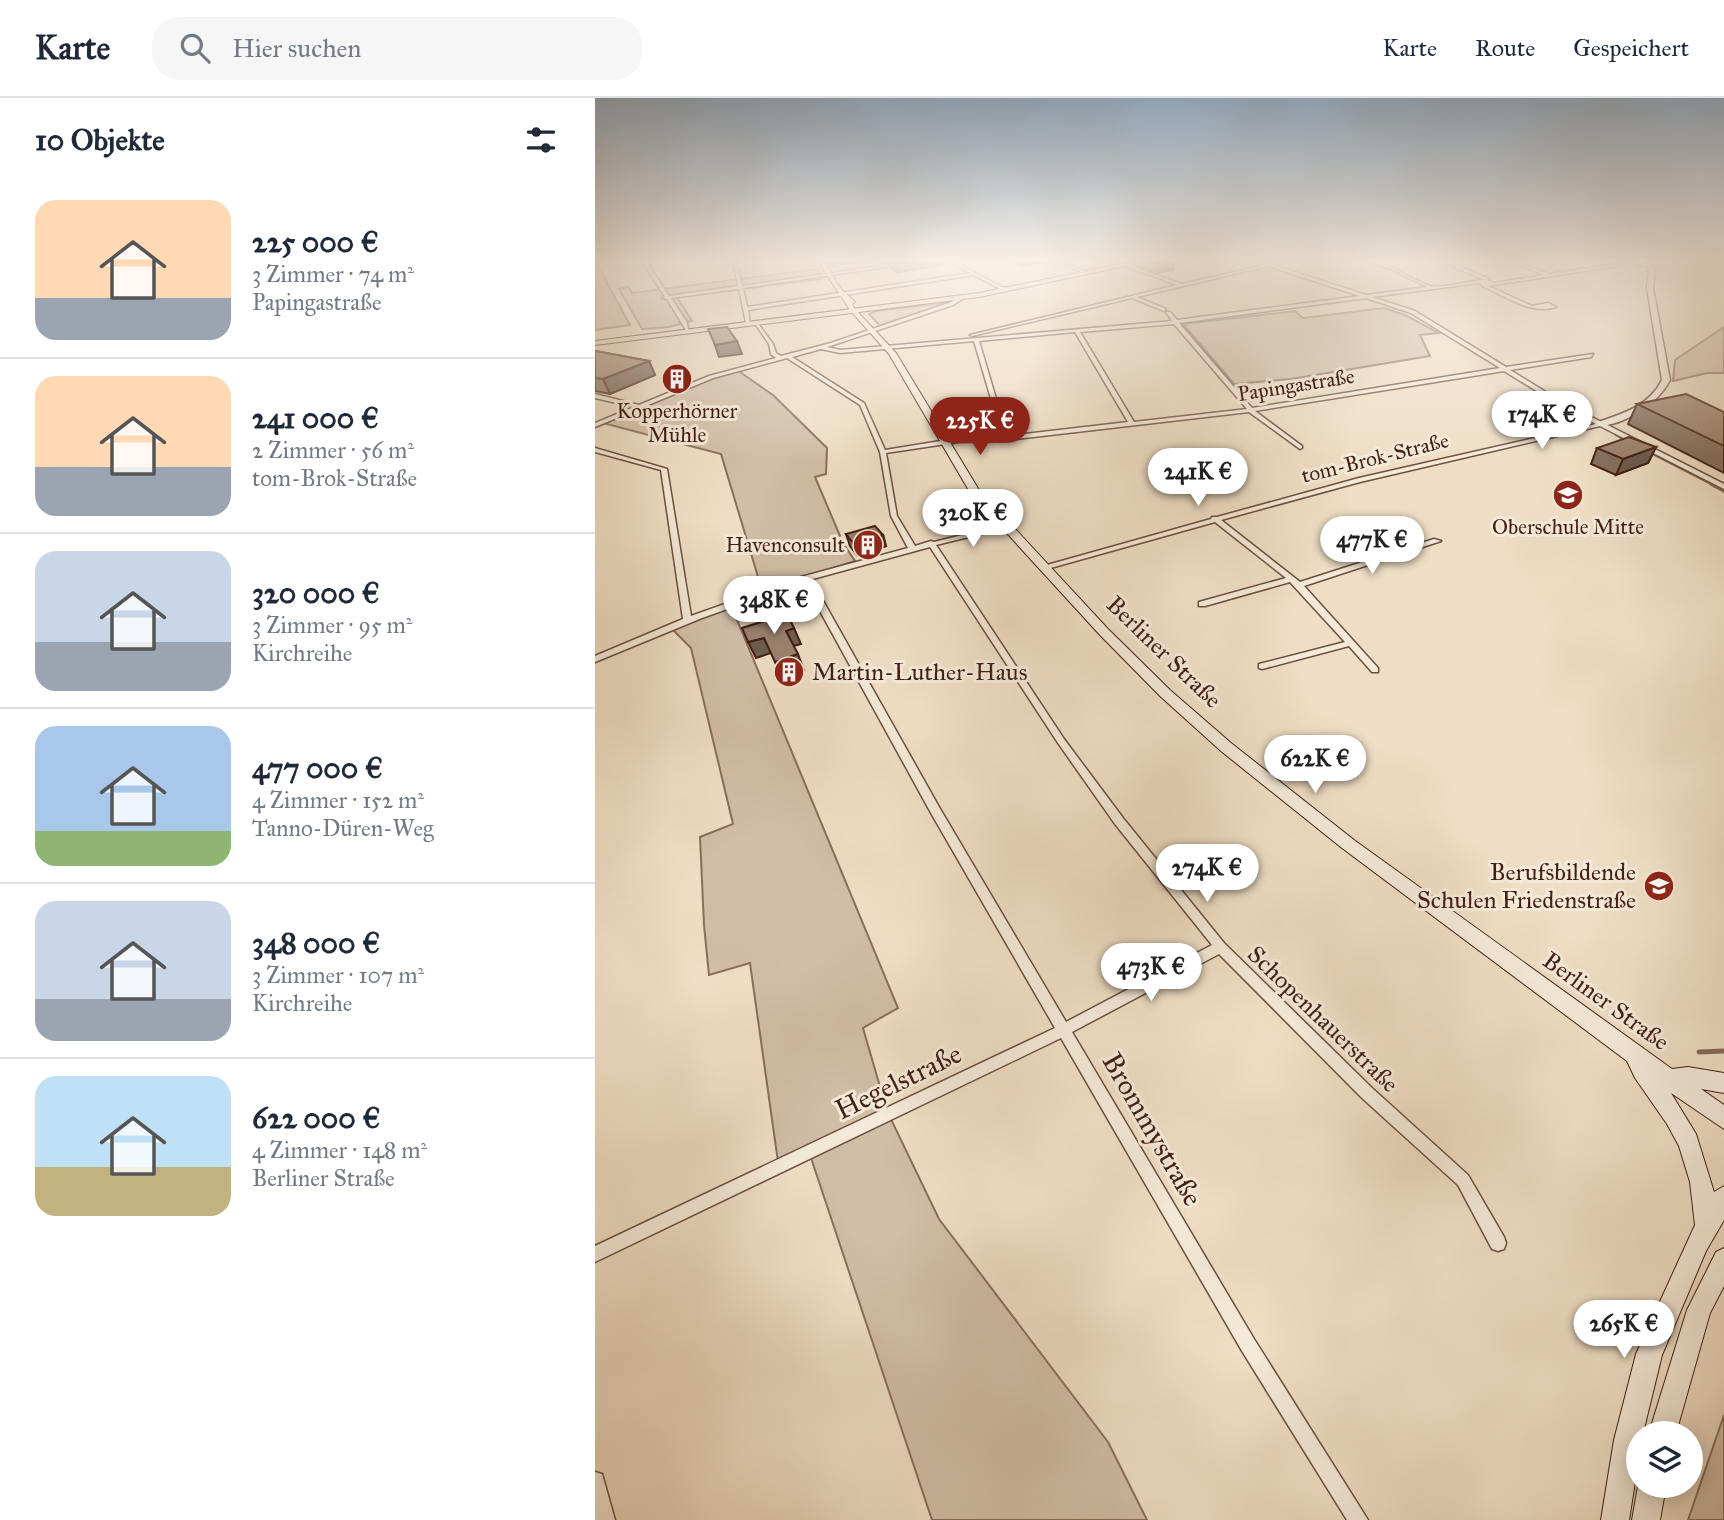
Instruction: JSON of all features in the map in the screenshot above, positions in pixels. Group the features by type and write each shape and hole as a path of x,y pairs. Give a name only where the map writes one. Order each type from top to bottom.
{"main road":[{"path":"595,342 725,326"},
{"name":"Berliner Straße","path":"872,328 888,348 975,492 1147,676 1226,747 1347,844 1724,1118"},
{"path":"1634,1053 1642,1075 1663,1100 1686,1138 1700,1175 1707,1224"},
{"path":"1670,1079 1688,1077 1724,1083"},
{"path":"1615,1520 1629,1440 1649,1354 1707,1224 1724,1197"},
{"path":"1666,1421 1699,1310 1724,1260"},
{"path":"1646,1520 1650,1498"}],"street":[{"path":"686,326 687,331"},
{"path":"755,326 771,344 773,354 780,358"},
{"path":"595,425 711,377 821,347 877,326"},
{"path":"958,342 960,338 1009,326"},
{"path":"821,347 840,352 1122,326"},
{"path":"1180,326 1251,410 1263,422 1300,447"},
{"path":"1437,326 1560,403 1724,487"},
{"name":"tom-Brok-Straße","path":"1044,567 1214,518 1443,459 1601,424 1645,404 1664,385 1667,373 1658,326"},
{"path":"1077,331 1132,424"},
{"path":"976,340 1005,438"},
{"name":"Papingastraße","path":"883,452 1251,410 1591,355"},
{"path":"788,356 862,404 883,452 894,516 912,548"},
{"path":"595,396 638,406"},
{"path":"595,450 664,469 687,620"},
{"path":"1214,518 1295,582 1375,670"},
{"path":"595,659 687,620 804,579 1004,522"},
{"path":"1202,604 1295,582 1437,541"},
{"name":"Schopenhauerstraße","path":"931,543 1061,741 1119,821 1220,947 1367,1093 1463,1180 1498,1243"},
{"name":"Brommystraße","path":"804,579 813,590 936,810 1248,1345 1358,1520"},
{"path":"1262,666 1352,643"},
{"name":"Hegelstraße","path":"595,1254 1066,1029 1220,947"},
{"path":"595,1482 605,1520"}],"shaded area":[{"path":"595,326 620,326 595,330"},
{"path":"640,326 671,326 669,327 642,329"},
{"path":"1185,326 1426,326 1439,333 1420,335 1430,356 1291,379 1234,384"},
{"path":"1724,327 1724,373 1707,373 1673,381 1675,360"},
{"path":"737,370 773,395 827,448 826,474 815,477 843,543 855,561 762,590 721,454 603,423 712,377"},
{"path":"798,583 801,590 735,615 898,1008 863,1028 887,1111 939,1219 1108,1442 1147,1520 932,1520 809,1152 778,1162 750,963 709,975 700,837 733,824 691,648 671,628"},
{"path":"1724,1415 1724,1520 1688,1520 1696,1498 1703,1498 1703,1476"}],"building":[{"path":"727,327 737,341 715,345 708,329"},
{"path":"595,351 649,361 603,379 595,378"},
{"path":"1686,394 1724,412 1724,446 1637,404"},
{"path":"1629,437 1656,447 1623,459 1597,448"},
{"path":"875,526 883,535 854,544 846,534"},
{"path":"787,614 794,628 786,631 798,654 775,662 764,638 748,642 742,628"}],"waterway":[{"path":"1616,435 1627,441"},
{"path":"1647,451 1715,486"},
{"path":"1711,484 1724,491"},
{"path":"1699,1052 1724,1051"}],"place":[{"name":"Kopperhörner Mühle","path":"677,379"},
{"name":"Oberschule Mitte","path":"1568,495"},
{"name":"Havenconsult","path":"868,545"},
{"name":"Martin-Luther-Haus","path":"789,672"},
{"name":"Berufsbildende Schulen Friedenstraße","path":"1659,886"}]}
